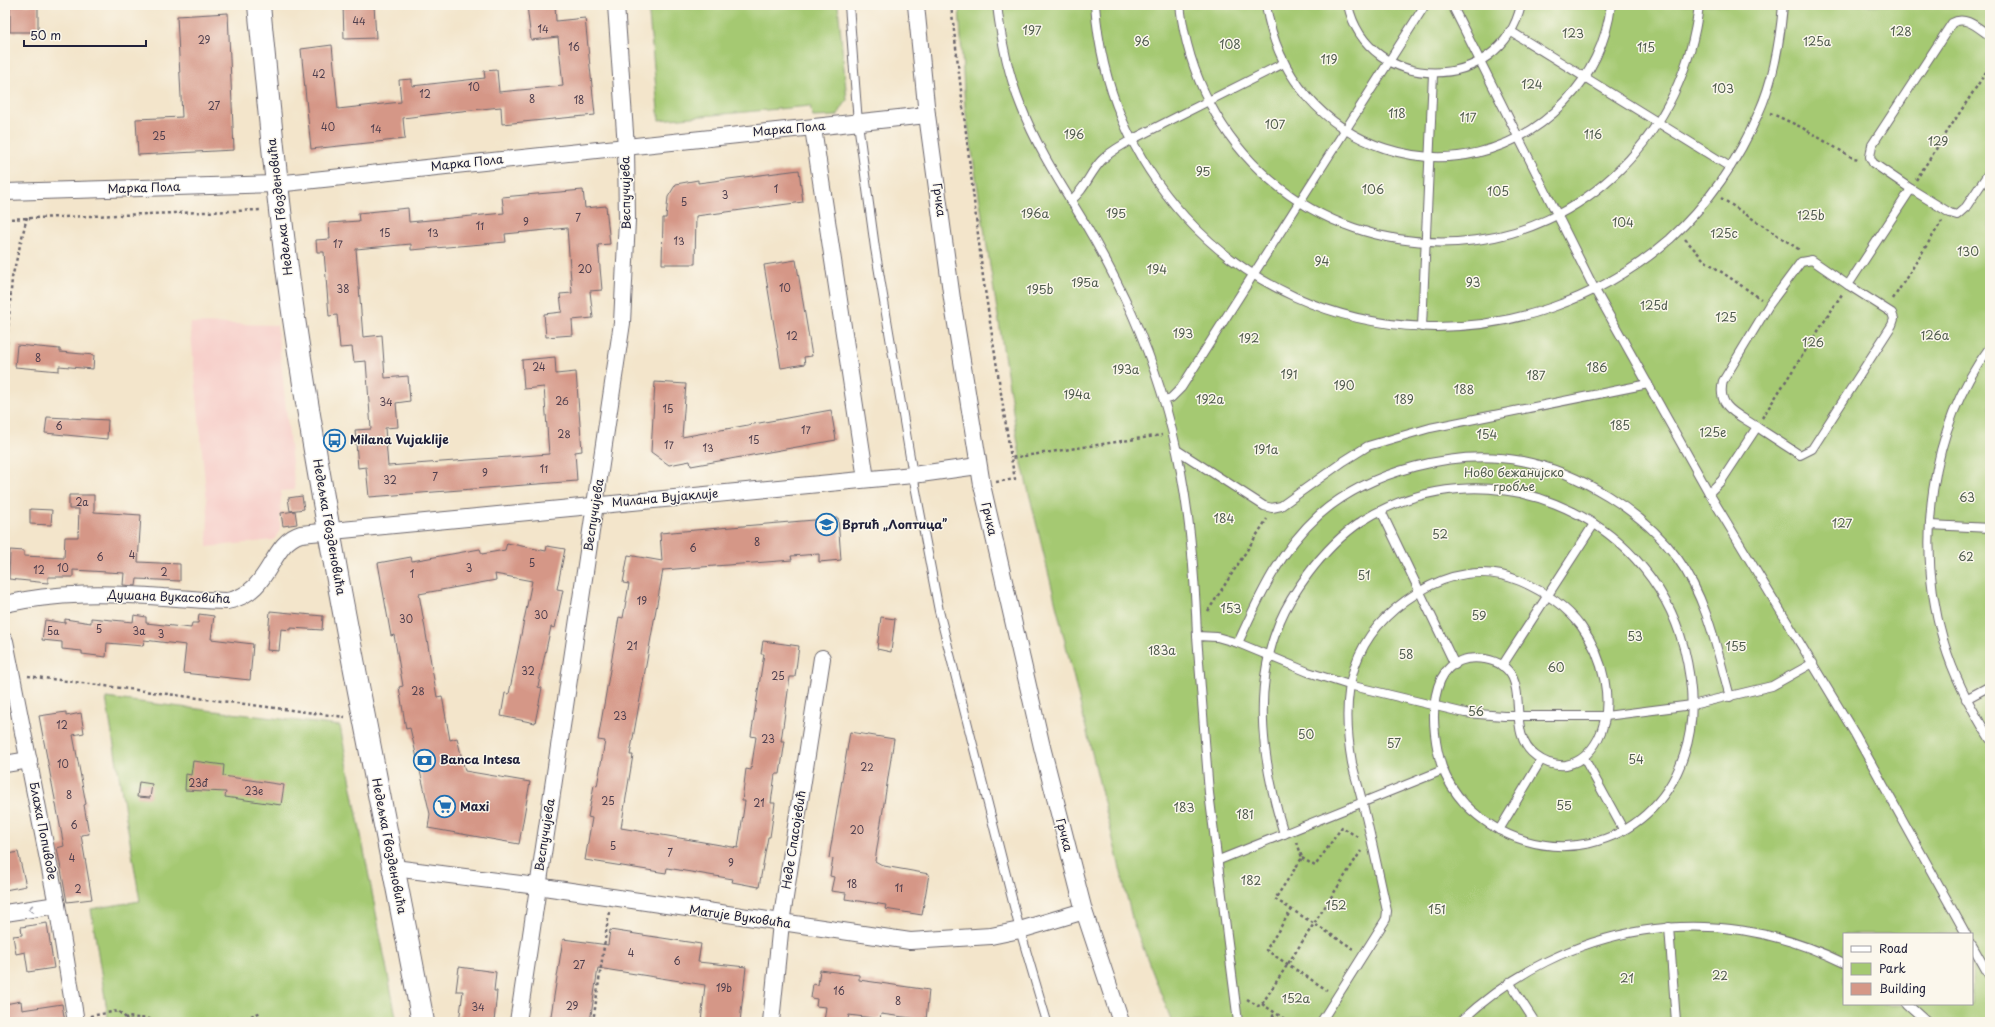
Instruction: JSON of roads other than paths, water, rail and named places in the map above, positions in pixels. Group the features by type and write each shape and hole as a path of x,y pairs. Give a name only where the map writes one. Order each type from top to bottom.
{"main road":[{"name":"Недељка Гвозденовића","path":"259,5 276,184 294,322 329,532 423,1022"}],"street":[{"name":"Веспучијева","path":"518,1022 537,886 596,504 622,323 627,220 626,147 616,5"},
{"name":"Грчка","path":"916,5 927,115 952,300 978,466 1042,747 1084,911 1121,1022"},
{"name":"Марка Пола","path":"5,192 276,184 927,115"},
{"path":"813,128 866,479"},
{"name":"Милана Вујаклије","path":"329,532 596,504 913,475 978,466"},
{"name":"Душана Вукасовића","path":"5,604 48,596 79,594 117,594 220,601 236,599 255,588 283,547 292,538 303,534 329,532"},
{"name":"Блажа Попиводе","path":"5,641 57,905 76,1022"},
{"name":"Неде Спасојевић","path":"771,1022 781,923 822,658"},
{"path":"5,764 29,760"},
{"name":"Матије Вуковића","path":"394,868 537,886 910,941 991,936 1020,930 1084,911"},
{"path":"5,913 57,905"}],"lane":[{"path":"849,5 858,123 884,309 913,475 948,654 1020,930 1047,1022"},
{"path":"997,5 1011,76 1021,106 1051,170 1110,268 1132,313 1155,369 1178,450 1186,496 1197,618 1209,793 1219,860 1238,1022"},
{"path":"1094,5 1101,56 1109,84 1131,140 1150,172 1172,202 1208,239 1224,254 1253,274 1307,302 1364,320 1422,327 1482,325 1511,320 1540,312 1595,290 1647,257 1678,231 1712,192 1730,167 1761,109 1773,68 1780,33 1783,5"},
{"path":"1180,5 1189,52 1208,102 1227,133 1248,159 1273,183 1300,202 1328,218 1359,230 1390,238 1427,242 1458,242 1492,237 1526,228 1558,214 1587,196 1624,166 1659,123 1675,93 1688,61 1696,27 1699,5"},
{"path":"1266,5 1275,42 1284,63 1296,83 1310,101 1327,117 1345,131 1372,144 1401,153 1431,157 1476,153 1498,147 1519,138 1538,126 1556,111 1585,77 1596,56 1605,34 1611,5"},
{"path":"1348,5 1356,27 1365,41 1390,62 1418,72 1434,74 1455,71 1480,61 1502,43 1510,31 1521,5"},
{"path":"1164,400 1171,398 1181,388 1425,5"},
{"path":"1452,5 1595,290 1709,493 1859,740 1965,933"},
{"path":"1990,36 1965,20 1958,20 1952,23 1872,145 1870,157 1873,163 1911,189 1948,212 1957,215 1962,212 1990,171"},
{"path":"1510,31 1730,167"},
{"path":"1070,201 1080,193 1100,162 1111,152 1131,140 1284,63"},
{"path":"1422,327 1434,74"},
{"path":"1848,284 1911,189"},
{"path":"1812,260 1848,284 1892,313 1894,319 1892,325 1812,449 1800,455 1727,407 1722,400 1720,392 1723,381 1769,305 1801,262 1812,260"},
{"path":"1990,347 1987,356 1960,400 1942,449 1932,499 1930,525 1932,585 1944,643 1966,699 1990,738"},
{"path":"1178,450 1264,506 1272,508 1281,506 1289,501 1344,461 1368,446 1430,428 1648,384"},
{"path":"1709,493 1722,480 1757,427"},
{"path":"1238,643 1264,589 1289,548 1318,516 1340,499 1393,473 1429,463 1478,458 1522,461 1577,479 1604,493 1632,513 1655,533 1673,553 1702,602 1715,641 1730,697"},
{"path":"1284,834 1271,788 1264,750 1262,704 1274,636 1287,606 1315,565 1353,528 1381,511 1423,495 1440,491 1472,489 1531,495 1556,503 1594,524 1616,539 1633,555 1650,575 1666,600 1676,623 1685,652 1692,705 1692,726 1686,752 1673,781 1650,812 1624,829 1598,841 1566,848 1528,841 1499,830 1466,805 1456,794 1443,770 1437,745 1433,705 1439,684 1446,673 1455,665 1464,660 1487,660 1502,666 1511,675 1515,682 1521,737 1524,744 1532,753 1541,760 1555,765 1563,765 1584,758 1595,746 1606,716 1607,700 1602,673 1591,641 1570,612 1547,596 1514,578 1478,573 1447,578 1419,591 1389,613 1373,632 1356,661 1349,685 1350,745 1353,769 1363,802 1368,840 1387,911 1386,919 1382,928 1321,1022"},
{"path":"1381,511 1455,665"},
{"path":"1502,666 1594,524"},
{"path":"1930,525 1990,528"},
{"path":"1198,636 1217,636 1238,643 1308,672 1349,685 1481,715 1606,716 1692,705 1772,686 1813,663"},
{"path":"1966,699 1990,686"},
{"path":"1584,758 1624,829"},
{"path":"1499,830 1541,760"},
{"path":"1219,860 1443,770"},
{"path":"1460,1022 1480,1004 1509,982 1546,961 1585,944 1626,933 1668,927 1708,926 1747,930 1786,939 1823,952 1843,962"},
{"path":"1668,927 1676,1022"},
{"path":"1973,947 1990,977"},
{"path":"1509,982 1536,1022"},
{"path":"1908,1005 1927,1022"}],"place":[{"name":"Milana Vujaklije","path":"334,440"},
{"name":"Вртић „Лоптица”","path":"827,525"},
{"name":"Banca Intesa","path":"424,760"},
{"name":"Maxi","path":"444,807"}],"park label":[{"name":"197","path":"1032,31"},
{"name":"128","path":"1901,32"},
{"name":"123","path":"1573,34"},
{"name":"96","path":"1142,42"},
{"name":"125a","path":"1817,42"},
{"name":"108","path":"1230,45"},
{"name":"115","path":"1646,48"},
{"name":"119","path":"1329,60"},
{"name":"124","path":"1532,85"},
{"name":"103","path":"1723,89"},
{"name":"118","path":"1397,114"},
{"name":"117","path":"1468,118"},
{"name":"107","path":"1275,125"},
{"name":"196","path":"1074,135"},
{"name":"116","path":"1593,135"},
{"name":"129","path":"1938,142"},
{"name":"95","path":"1203,172"},
{"name":"106","path":"1373,190"},
{"name":"105","path":"1498,192"},
{"name":"196a","path":"1035,214"},
{"name":"195","path":"1116,214"},
{"name":"125b","path":"1811,216"},
{"name":"104","path":"1623,223"},
{"name":"125c","path":"1724,234"},
{"name":"130","path":"1968,252"},
{"name":"94","path":"1322,262"},
{"name":"194","path":"1157,270"},
{"name":"195a","path":"1085,283"},
{"name":"93","path":"1473,283"},
{"name":"195b","path":"1040,290"},
{"name":"125d","path":"1654,306"},
{"name":"125","path":"1726,318"},
{"name":"193","path":"1183,334"},
{"name":"126a","path":"1935,336"},
{"name":"192","path":"1249,339"},
{"name":"126","path":"1813,343"},
{"name":"186","path":"1597,368"},
{"name":"193a","path":"1126,370"},
{"name":"191","path":"1289,375"},
{"name":"187","path":"1536,376"},
{"name":"190","path":"1344,386"},
{"name":"188","path":"1464,390"},
{"name":"194a","path":"1077,395"},
{"name":"192а","path":"1210,400"},
{"name":"189","path":"1404,400"},
{"name":"185","path":"1620,426"},
{"name":"125e","path":"1713,433"},
{"name":"154","path":"1487,435"},
{"name":"191a","path":"1266,450"},
{"name":"Ново бежанијско гробље","path":"1514,480"},
{"name":"63","path":"1967,498"},
{"name":"184","path":"1224,519"},
{"name":"127","path":"1842,524"},
{"name":"52","path":"1440,535"},
{"name":"62","path":"1966,557"},
{"name":"51","path":"1364,576"},
{"name":"153","path":"1231,609"},
{"name":"59","path":"1479,616"},
{"name":"53","path":"1635,637"},
{"name":"155","path":"1736,647"},
{"name":"183a","path":"1162,651"},
{"name":"58","path":"1406,655"},
{"name":"60","path":"1556,668"},
{"name":"56","path":"1476,712"},
{"name":"50","path":"1306,735"},
{"name":"57","path":"1394,744"},
{"name":"54","path":"1636,760"},
{"name":"55","path":"1564,806"},
{"name":"183","path":"1184,808"},
{"name":"181","path":"1245,815"},
{"name":"182","path":"1251,881"},
{"name":"152","path":"1336,906"},
{"name":"151","path":"1437,910"},
{"name":"22","path":"1720,976"},
{"name":"21","path":"1627,979"},
{"name":"152a","path":"1296,999"}]}
